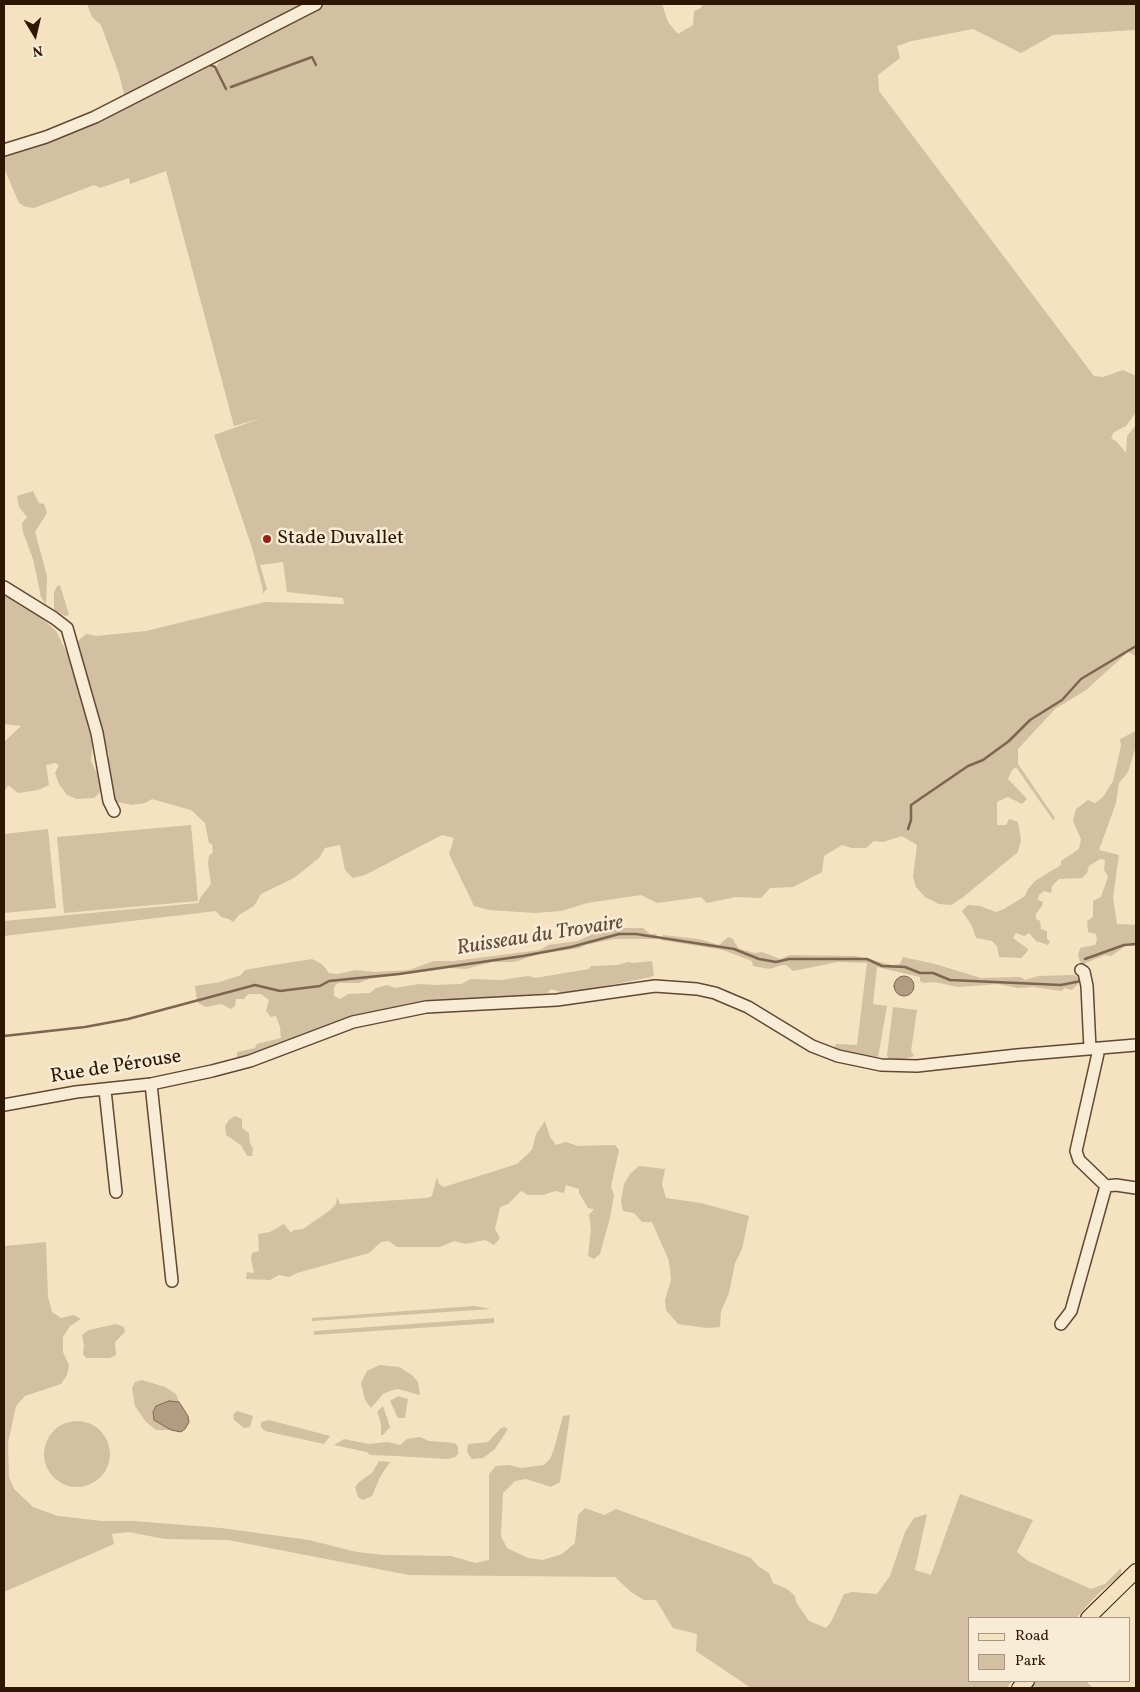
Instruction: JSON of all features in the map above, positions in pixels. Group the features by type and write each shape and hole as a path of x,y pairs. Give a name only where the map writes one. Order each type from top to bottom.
{"main road":[{"path":"1089,1617 1136,1571"}],"street":[{"path":"4,150 46,137 88,120 316,4"},
{"path":"4,587 67,628 96,734 109,801 114,811"},
{"path":"1081,970 1084,972 1087,986 1095,1049 1076,1151 1079,1160 1106,1186 1116,1185 1136,1188"},
{"name":"Rue de Pérouse","path":"4,1105 76,1092 151,1084 234,1066 352,1022 426,1007 556,1000 655,986 697,989 732,999 812,1046 863,1063 917,1066 1136,1045"},
{"path":"151,1084 172,1281"},
{"path":"105,1090 116,1192"},
{"path":"1061,1324 1070,1311 1106,1186"}],"green space":[{"path":"87,4 308,4 125,98 119,74 101,25 92,17"},
{"path":"322,4 662,4 668,22 678,34 693,25 694,11 701,8 703,4 1136,4 1136,33 1135,30 1053,35 1021,53 973,29 912,41 897,46 900,58 878,75 879,91 1094,376 1103,377 1123,370 1136,376 1136,412 1126,426 1114,432 1111,438 1126,453 1127,436 1136,425 1136,656 1128,652 1086,690 1055,709 1018,749 1018,764 1055,818 1053,820 1016,767 1012,770 1008,779 1027,799 1022,804 1008,797 997,802 997,825 1006,825 1009,819 1018,822 1021,840 1018,852 962,898 951,905 939,904 925,897 916,887 913,877 917,845 902,836 883,842 874,841 866,848 852,848 842,845 824,856 822,872 793,887 770,888 761,898 736,897 707,903 701,897 657,903 641,895 587,903 561,911 535,913 489,910 474,906 449,854 454,838 442,835 365,875 353,878 345,870 340,845 325,848 319,858 294,878 261,894 254,906 239,915 233,922 221,917 216,911 4,936 4,921 199,903 200,898 211,884 208,864 209,856 213,852 212,844 209,843 205,823 191,810 152,799 145,803 132,805 117,802 112,796 106,772 109,753 103,751 77,652 78,641 86,634 96,636 146,631 265,602 344,604 343,598 287,592 283,562 260,565 267,589 262,594 263,590 253,551 214,435 262,418 234,426 166,171 130,184 129,178 100,188 94,185 34,208 26,207 19,203 4,168 4,156 82,130 210,65 214,70 226,53"},
{"path":"33,491 39,503 44,504 47,513 35,532 47,576 46,605 41,597 33,559 23,532 22,523 27,517 19,507 17,496"},
{"path":"60,585 69,615 65,616 54,610 54,593 57,586"},
{"path":"4,592 36,613 56,631 68,655 93,739 91,761 104,788 94,798 77,799 67,795 59,784 55,773 59,765 55,763 46,765 49,785 38,790 18,793 8,785 4,793 4,742 21,726 4,724"},
{"path":"1136,731 1136,746 1128,772 1119,783 1116,803 1099,850 1119,855 1113,897 1117,924 1136,925 1136,943 1124,947 1111,956 1105,955 1081,965 1078,955 1080,948 1095,945 1097,940 1096,934 1088,932 1087,921 1093,917 1093,901 1101,897 1108,877 1104,870 1105,860 1100,859 1089,866 1087,873 1082,878 1059,879 1052,886 1051,893 1044,891 1039,895 1038,900 1043,902 1036,914 1036,919 1040,921 1041,929 1047,931 1047,939 1050,941 1048,945 1036,941 1029,933 1024,936 1016,933 1013,938 1028,949 1027,952 1021,958 999,957 997,946 992,941 976,938 972,926 962,911 968,905 980,906 996,912 1004,909 1025,896 1035,881 1061,865 1061,861 1079,849 1081,839 1073,821 1076,809 1088,800 1095,803 1103,797 1113,781 1121,746 1120,739"},
{"path":"191,825 198,901 64,913 57,837"},
{"path":"48,829 56,908 4,913 4,834"},
{"path":"624,928 643,928 650,934 657,934 655,939 614,939 585,945 580,948 539,954 514,962 492,962 466,969 450,968 369,979 359,983 338,983 334,987 334,996 340,999 348,994 370,993 376,988 387,985 395,988 419,984 461,984 471,979 501,980 528,976 535,978 589,969 591,966 618,965 628,962 652,961 654,975 651,977 580,991 564,993 551,989 547,993 443,1001 380,1011 337,1022 242,1058 237,1057 237,1052 255,1048 257,1044 281,1038 276,1016 271,1017 266,1011 269,1000 261,994 248,994 244,999 236,999 235,1006 231,1009 221,1004 206,1007 198,1003 196,995 195,986 220,982 241,975 245,970 312,959 322,964 329,973 337,974 356,970 375,972 409,970 434,961 454,961 540,950 548,945 578,941 597,932"},
{"path":"663,935 699,939 719,945 728,937 732,938 739,949 755,953 762,952 780,959 790,955 856,956 892,965 900,964 903,957 935,964 981,978 1020,977 1025,980 1038,976 1073,975 1079,977 1078,984 1072,990 1065,988 1061,991 1033,987 1017,988 998,984 958,987 934,982 923,983 920,981 920,977 877,967 873,1004 887,1006 878,1057 834,1049 836,1044 857,1045 867,963 838,962 793,971 786,965 769,969 753,966 752,961 723,950 661,940"},
{"path":"893,1007 917,1010 911,1051 914,1056 901,1060 889,1060 887,1055"},
{"path":"235,1116 242,1119 242,1128 249,1133 250,1144 253,1148 252,1156 247,1156 241,1145 226,1135 225,1126"},
{"path":"545,1121 550,1137 556,1145 566,1142 578,1146 615,1145 619,1150 611,1187 614,1195 610,1218 600,1254 594,1259 588,1256 591,1229 589,1215 594,1209 588,1208 579,1193 579,1189 566,1185 564,1193 555,1191 543,1195 528,1195 521,1191 508,1204 500,1207 495,1229 500,1238 494,1245 485,1240 466,1244 454,1241 440,1247 397,1247 389,1241 381,1242 369,1253 297,1273 289,1277 279,1275 270,1280 246,1279 247,1272 254,1273 251,1259 252,1253 259,1251 258,1234 270,1232 284,1224 291,1233 294,1230 303,1229 329,1211 336,1204 337,1197 340,1204 427,1198 432,1196 437,1177 439,1184 444,1187 517,1164 532,1150 536,1134"},
{"path":"639,1166 665,1169 662,1184 666,1198 701,1203 749,1216 742,1249 735,1263 729,1293 721,1311 720,1327 706,1328 678,1324 666,1310 665,1300 671,1280 669,1261 652,1222 642,1222 634,1213 623,1211 621,1201 624,1184 630,1174"},
{"path":"46,1242 48,1297 52,1312 61,1318 74,1315 81,1319 70,1326 63,1337 63,1352 69,1365 67,1375 61,1384 25,1396 16,1406 8,1443 9,1477 14,1489 33,1507 58,1516 102,1521 133,1521 221,1528 309,1540 357,1552 384,1555 451,1556 475,1563 489,1560 489,1474 496,1466 509,1465 521,1468 544,1465 550,1459 554,1449 563,1416 570,1415 560,1482 551,1487 526,1479 515,1481 503,1493 501,1536 507,1548 528,1558 543,1560 562,1554 575,1543 578,1515 585,1508 604,1515 616,1509 751,1558 758,1566 769,1573 773,1583 787,1589 795,1596 796,1602 809,1621 826,1628 831,1622 844,1594 852,1592 877,1594 890,1576 905,1532 914,1518 927,1514 915,1570 931,1575 960,1494 1033,1520 1017,1552 1028,1561 1091,1589 1105,1584 1121,1568 1121,1575 1098,1594 1077,1617 968,1617 968,1682 1011,1682 1007,1688 751,1688 696,1651 697,1634 673,1628 656,1600 644,1600 631,1592 615,1577 409,1575 228,1540 165,1539 128,1532 112,1534 114,1544 4,1592 4,1246"},
{"path":"474,1306 491,1309 312,1321 312,1318"},
{"path":"494,1318 494,1323 314,1335 314,1331"},
{"path":"116,1324 124,1327 125,1332 115,1342 116,1355 110,1358 86,1358 83,1354 82,1335 89,1330"},
{"path":"380,1365 399,1367 412,1375 418,1382 420,1395 398,1389 390,1391 383,1394 371,1408 365,1400 361,1383 367,1371"},
{"path":"142,1380 165,1387 176,1394 179,1402 169,1401 156,1406 153,1412 154,1420 171,1430 156,1430 146,1422 135,1406 132,1388 135,1382"},
{"path":"398,1396 408,1399 405,1418 398,1418 390,1401"},
{"path":"383,1406 390,1427 381,1435 381,1424 377,1412"},
{"path":"237,1411 253,1416 250,1427 244,1428 234,1420 233,1415"},
{"path":"269,1420 330,1436 324,1444 265,1431 261,1427 261,1422"},
{"path":"70,1421 84,1421 96,1426 105,1435 110,1447 108,1467 101,1478 84,1487 70,1487 58,1482 49,1473 44,1461 44,1447 49,1435 58,1426"},
{"path":"505,1427 508,1429 495,1449 483,1458 472,1459 467,1452 468,1444 488,1442 501,1428"},
{"path":"420,1437 429,1441 455,1443 458,1447 458,1454 448,1459 370,1455 367,1452 334,1445 344,1439 368,1444 388,1442 400,1445 407,1439"},
{"path":"379,1461 390,1462 380,1477 372,1496 363,1500 358,1497 355,1487 372,1473"},
{"path":"1034,1682 1087,1682 1093,1688 1029,1688"}],"shaded area":[{"path":"904,976 911,979 914,986 911,993 904,996 897,993 894,986 897,979"},
{"path":"169,1401 179,1402 188,1416 189,1422 181,1432 171,1430 154,1420 153,1412 156,1406"}],"waterway":[{"path":"231,87 312,57 316,65"},
{"path":"208,64 215,67 226,89"},
{"path":"908,829 911,820 911,805 968,766 983,760 1009,741 1030,720 1062,700 1081,679 1136,646"},
{"name":"Ruisseau du Trovaire","path":"4,1036 85,1027 128,1019 255,985 280,991 320,986 329,981 399,974 523,956 571,947 619,934 636,934 734,949 759,959 776,962 789,959 867,959 882,966 905,967 920,973 933,973 950,980 1061,985 1081,981"},
{"name":"Ruisseau du Trovaire","path":"1085,959 1124,945 1136,944"}],"place":[{"name":"Stade Duvallet","path":"267,539"}]}
